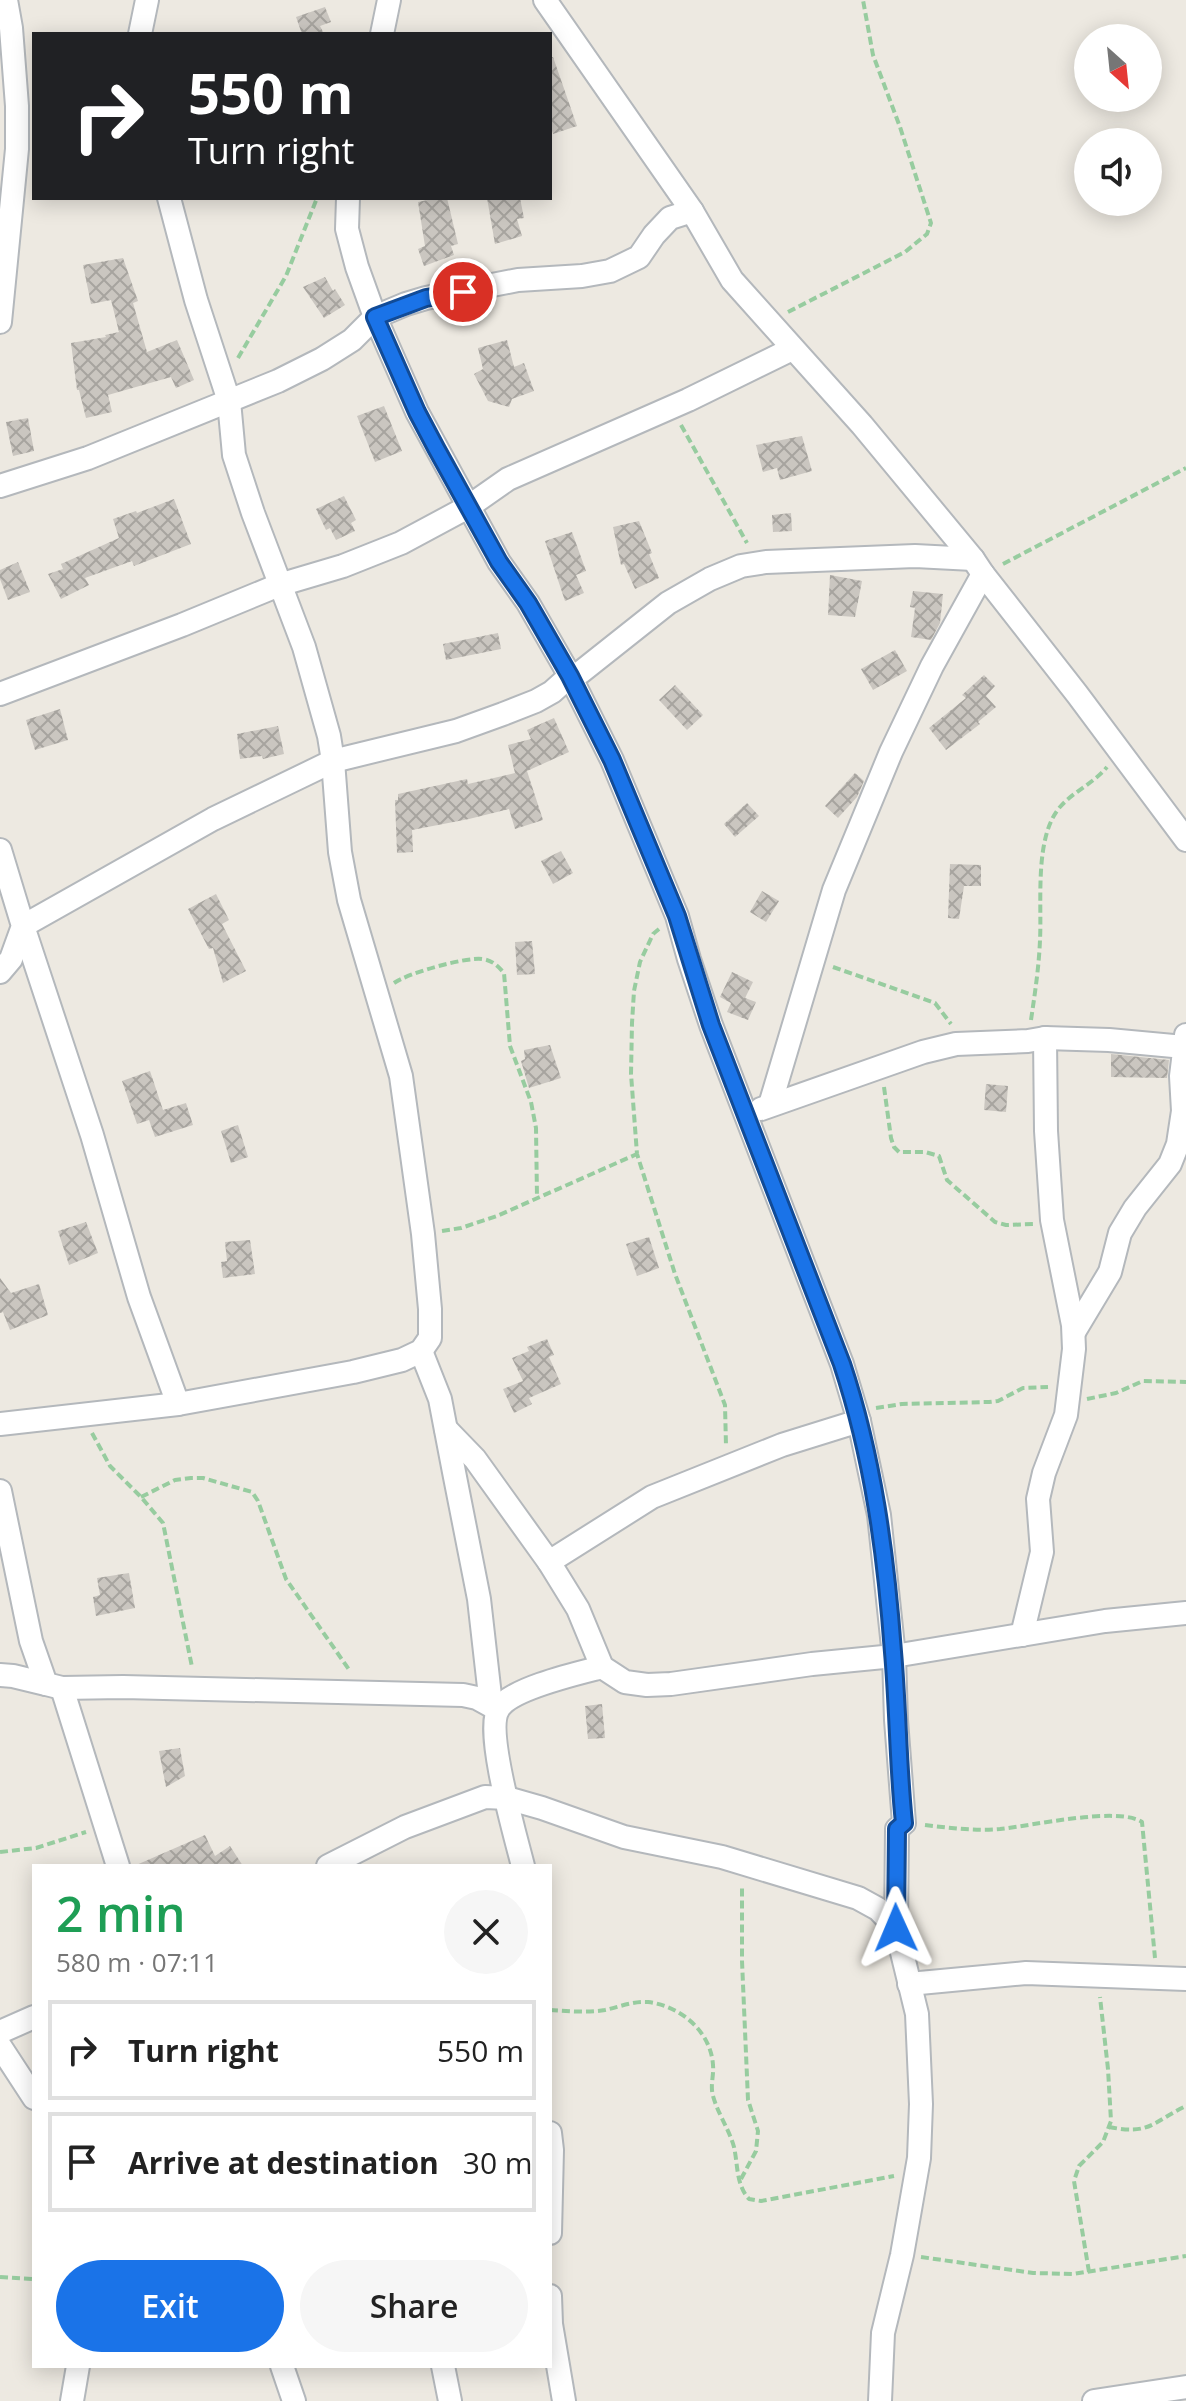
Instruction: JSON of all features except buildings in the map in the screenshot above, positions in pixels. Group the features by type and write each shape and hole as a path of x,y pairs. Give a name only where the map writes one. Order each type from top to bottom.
{"street":[{"path":"0,322 17,149 17,106 6,0"},
{"path":"140,32 147,0"},
{"path":"382,32 389,0"},
{"path":"545,0 692,211 732,280 862,425 978,566 1186,840"},
{"path":"0,1424 178,1404 353,1372 402,1360 421,1351 430,1338 423,1234 401,1076 349,900 340,852 333,761 319,695 234,455 226,393 196,300 170,200"},
{"path":"348,200 347,229 357,267 375,317 417,412 468,507 570,676 612,760 677,916 711,1025 842,1364 858,1416 879,1515 894,1656 904,1823 897,1829 896,1928 917,2014 920,2056 921,2104 916,2172 902,2255 883,2333 880,2401"},
{"path":"0,486 88,458 226,393 278,381 352,340 375,317 426,298 518,280 610,271 639,257 670,218 692,211"},
{"path":"0,694 279,585 343,566 401,543 468,507 508,479 688,400 792,349"},
{"path":"0,972 11,959 23,926 213,819 333,761 456,731 536,701 570,676 581,672 668,603 710,579 741,566 915,556 978,566"},
{"path":"770,1105 834,890 891,752 978,566"},
{"path":"0,850 92,1135 139,1297 178,1404"},
{"path":"746,1112 923,1052 961,1044 1036,1040 1185,1041 1181,1076 1183,1111 1178,1144 1170,1164 1135,1208 1120,1233 1110,1272 1074,1332"},
{"path":"1022,1635 1042,1552 1038,1499 1044,1473 1066,1415 1074,1332 1052,1220 1036,1040"},
{"path":"421,1351 440,1399 446,1429 479,1599 494,1707 497,1759 523,1864"},
{"path":"549,1562 652,1497 858,1416"},
{"path":"446,1429 475,1459 549,1562 578,1609 602,1667 625,1682 647,1685 894,1656 1105,1621 1186,1613"},
{"path":"0,1491 31,1641 54,1686 117,1864"},
{"path":"494,1707 529,1689 602,1667"},
{"path":"0,1675 54,1686 463,1695 494,1707"},
{"path":"332,1864 452,1807 485,1797 507,1798 624,1837 743,1863 858,1898 878,1909 896,1928"},
{"path":"909,1984 1026,1973 1186,1979"},
{"path":"0,2032 32,2018"},
{"path":"0,2046 32,2095"},
{"path":"552,2330 564,2401"},
{"path":"72,2401 78,2368"},
{"path":"283,2368 294,2401"},
{"path":"443,2368 450,2401"},
{"path":"1094,2401 1186,2387"}],"path":[{"path":"768,322 905,252 927,234 931,223 873,55 863,0"},
{"path":"226,393 286,276 316,200"},
{"path":"688,400 681,423 684,432 740,527 757,563"},
{"path":"978,566 1186,468"},
{"path":"1036,1040 1043,856 1047,831 1059,807 1102,774 1119,752"},
{"path":"677,916 653,934 640,962 634,991 631,1074 637,1154 675,1274 725,1405 727,1439 722,1469"},
{"path":"379,1000 399,979 463,961 483,959 496,963 504,973 510,1046 531,1102 536,1128 537,1198"},
{"path":"813,961 935,1003 946,1015 961,1044"},
{"path":"879,1066 891,1138 899,1152 935,1153 939,1156 947,1180 995,1222 1032,1225 1052,1220"},
{"path":"423,1234 461,1228 497,1216 637,1154"},
{"path":"858,1416 902,1404 998,1401 1023,1388 1097,1398 1143,1381 1186,1382"},
{"path":"82,1414 110,1466 163,1523 196,1689"},
{"path":"141,1497 175,1480 191,1478 203,1478 252,1492 286,1579 344,1663 370,1694"},
{"path":"904,1823 1001,1829 1114,1815 1142,1822 1151,1936 1161,1979"},
{"path":"0,1852 36,1848 104,1826"},
{"path":"740,2181 756,2151 758,2131 748,2100 742,1948 743,1863"},
{"path":"1089,2272 1074,2181 1079,2166 1103,2142 1111,2121 1098,1976"},
{"path":"552,2010 606,2010 648,2002 667,2008 698,2029 706,2037 711,2051 713,2096 734,2148 743,2193 749,2199 761,2201 916,2172"},
{"path":"1109,2127 1143,2130 1186,2106"},
{"path":"902,2255 1033,2273 1089,2272 1186,2256"},
{"path":"0,2277 32,2279"}],"route":[{"path":"463,292 426,298 375,317 436,448 499,562 528,603 570,676 612,760 677,916 711,1025 842,1364 859,1421 879,1515 894,1656 904,1823 897,1829 896,1928"}]}
